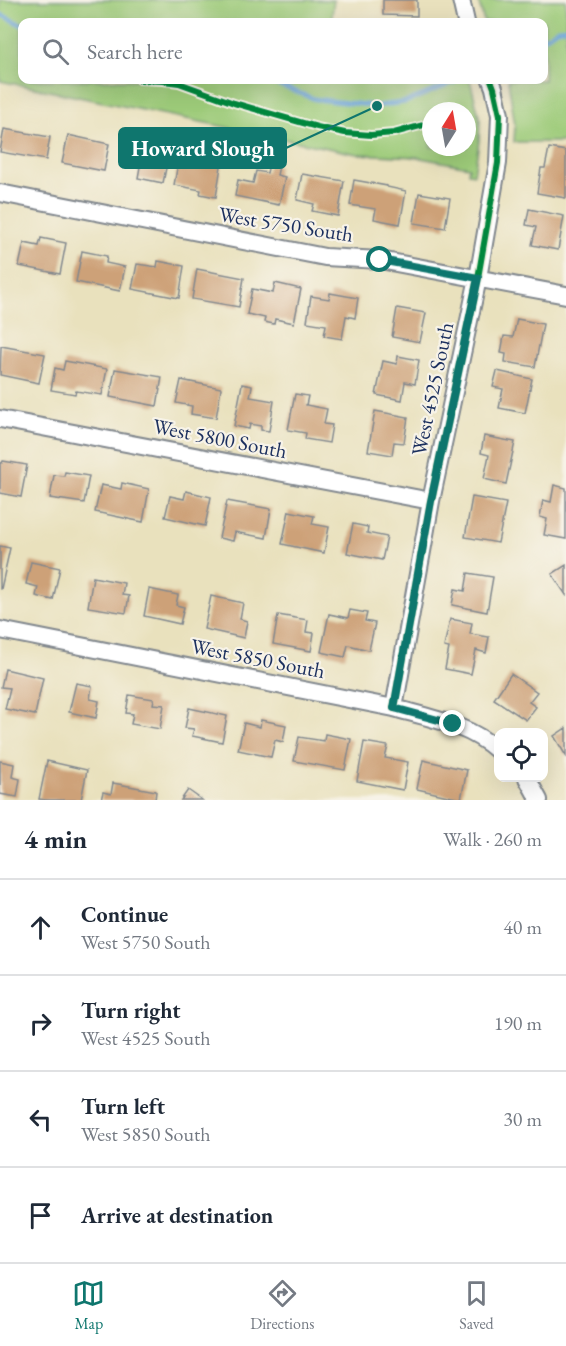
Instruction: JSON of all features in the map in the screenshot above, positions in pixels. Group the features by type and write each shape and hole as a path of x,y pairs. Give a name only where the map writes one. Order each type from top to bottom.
{"street":[{"path":"461,0 465,18"},
{"name":"West 4525 South","path":"394,708 431,501 478,278 498,163 500,115 492,84"},
{"name":"West 5750 South","path":"0,193 325,257 380,260 566,295"},
{"name":"West 5800 South","path":"0,419 431,501"},
{"name":"West 5850 South","path":"0,630 394,708 453,724 494,747"},
{"path":"530,782 539,800"}],"green space":[{"path":"0,0 334,0 332,18 18,18 18,84 471,84 476,102 422,102 422,156 476,156 476,104 480,120 479,141 474,174 468,173 469,167 416,157 357,154 0,81"},
{"path":"478,0 566,0 566,142 514,142 515,125 509,84 548,84 548,18 483,18"}],"building":[{"path":"383,0 417,0 417,16 383,15"},
{"path":"4,129 50,137 46,160 0,152"},
{"path":"68,135 109,144 104,171 62,163"},
{"path":"130,145 169,153 163,183 138,178 140,167 126,165"},
{"path":"549,148 566,151 566,198 537,193 541,168 545,168"},
{"path":"179,158 221,166 216,197 200,194 201,190 174,185"},
{"path":"269,164 279,166 277,175 285,177 279,205 235,196 238,180 253,183 256,171 267,173"},
{"path":"302,174 344,181 338,216 312,211 314,204 297,200"},
{"path":"354,180 406,191 400,224 374,219 376,209 350,205"},
{"path":"419,193 450,198 445,228 414,223"},
{"path":"529,209 564,216 558,250 532,245 536,227 526,225"},
{"path":"41,238 66,243 60,274 19,266 24,243 39,246"},
{"path":"82,251 107,256 106,263 125,267 120,291 76,282"},
{"path":"158,261 184,266 179,298 132,289 137,264 157,267"},
{"path":"197,269 244,278 239,307 192,299"},
{"path":"275,283 301,289 294,323 275,319 274,324 264,322 265,318 247,314 252,289 273,293"},
{"path":"330,293 358,298 355,318 346,316 342,339 324,336 326,325 307,322 311,296 329,299"},
{"path":"397,308 426,313 420,342 392,337"},
{"path":"517,319 543,324 535,367 505,362 506,354 501,353 504,336 513,337"},
{"path":"1,346 45,354 39,383 0,375"},
{"path":"398,356 419,360 415,384 405,382 402,400 376,395 383,361 397,364"},
{"path":"65,361 107,369 102,395 51,390 55,368 63,370"},
{"path":"115,369 162,377 157,406 110,397"},
{"path":"497,371 532,379 525,413 499,408 503,389 493,387"},
{"path":"181,380 221,388 216,418 191,414 192,406 176,403"},
{"path":"242,384 252,386 250,397 274,401 269,431 261,430 261,426 250,424 249,429 234,426"},
{"path":"295,394 308,396 306,405 327,409 324,424 332,425 329,443 305,439 306,433 288,430"},
{"path":"375,411 408,417 404,443 394,442 392,455 368,451"},
{"path":"484,436 515,442 506,484 484,479 489,455 481,453"},
{"path":"3,461 27,465 21,497 0,493 0,463"},
{"path":"65,472 89,476 84,503 50,498 54,475 64,476"},
{"path":"122,483 149,489 143,522 95,512 101,485 121,489"},
{"path":"554,485 566,488 566,539 544,535 547,519 540,517 543,500 551,502"},
{"path":"186,491 211,497 205,526 165,517 170,496 184,499"},
{"path":"472,497 506,503 498,543 465,537"},
{"path":"227,501 271,509 266,538 235,532 233,541 219,538"},
{"path":"289,511 314,516 312,524 329,527 324,553 282,544"},
{"path":"353,524 368,527 367,533 387,537 382,560 347,553"},
{"path":"0,546 10,548 1,589 0,589"},
{"path":"31,562 60,568 53,600 36,596 38,587 26,584"},
{"path":"566,565 566,595 552,574"},
{"path":"468,573 493,577 487,612 452,605 455,589 465,591"},
{"path":"93,577 124,583 122,595 129,596 126,613 88,607"},
{"path":"149,589 178,595 176,605 184,607 180,624 144,616"},
{"path":"211,596 243,603 240,619 247,621 244,638 204,629"},
{"path":"350,610 367,613 365,621 375,623 369,650 348,645 345,657 321,652 329,614 348,618"},
{"path":"278,615 308,620 306,632 314,633 311,651 273,644"},
{"path":"450,619 472,623 470,634 489,637 486,653 476,650 471,674 445,669 449,648 444,647"},
{"path":"5,669 43,678 35,715 5,709 10,688 1,687"},
{"path":"511,674 537,692 529,702 536,707 526,720 494,699"},
{"path":"76,683 92,686 90,699 99,701 96,718 69,712"},
{"path":"129,695 154,699 153,704 164,705 160,729 131,724 133,714 126,713"},
{"path":"189,708 227,716 222,742 192,736 194,729 185,728"},
{"path":"261,720 286,725 283,742 275,740 271,757 238,750 244,723 260,727"},
{"path":"566,728 566,756 554,736"},
{"path":"325,734 351,739 345,770 294,761 299,737 324,741"},
{"path":"364,742 388,746 385,758 408,762 403,790 357,781"},
{"path":"423,760 467,770 461,799 417,789"},
{"path":"0,761 14,764 12,777 20,779 17,797 0,794"},
{"path":"47,761 87,770 81,800 39,799"},
{"path":"113,783 156,791 155,800 101,800 103,792 111,794"},
{"path":"188,790 202,800 181,800"}],"waterway":[{"path":"0,14 18,23"},
{"path":"548,35 557,29 566,28"},
{"path":"276,84 315,99 377,106 406,102 450,84"}],"cycle path":[{"path":"182,84 234,103 345,133 371,135 394,133 422,125"},
{"path":"394,708 431,501 478,278 498,163 500,115 492,84"}],"place":[{"name":"Howard Slough","path":"377,106"}],"route":[{"path":"380,260 478,278 431,501 394,708 453,724"}]}
